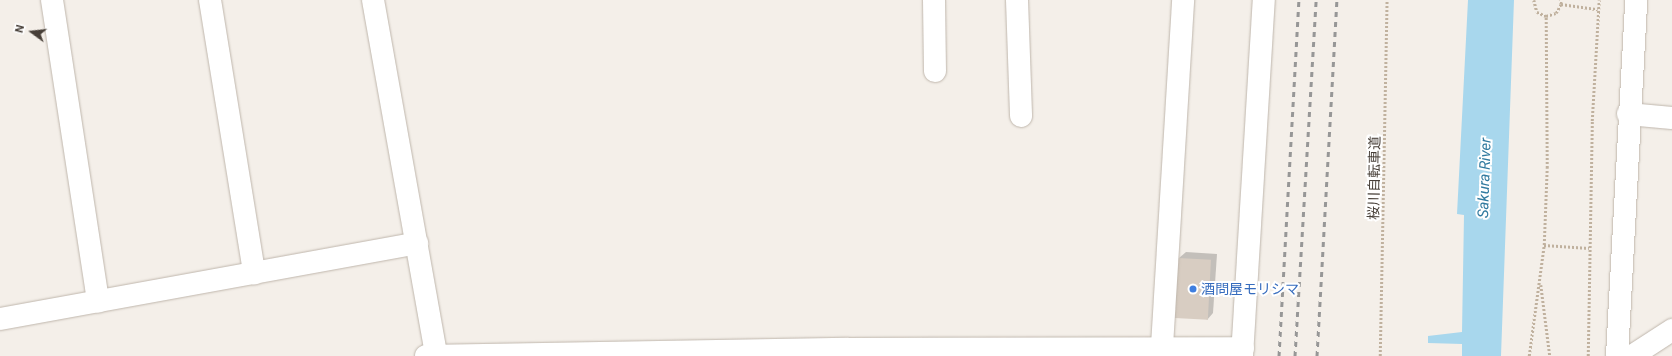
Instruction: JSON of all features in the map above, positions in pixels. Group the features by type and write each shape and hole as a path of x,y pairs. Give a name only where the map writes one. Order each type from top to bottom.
{"street":[{"path":"52,0 98,302"},
{"path":"210,0 254,273"},
{"path":"373,0 417,243 431,355 1162,346 1242,352 1264,0"},
{"path":"934,0 935,71"},
{"path":"1017,0 1021,116"},
{"path":"1162,346 1183,0"},
{"path":"1617,356 1628,114 1636,0"},
{"path":"1628,114 1672,118"},
{"path":"0,319 417,243"},
{"path":"1632,356 1672,330"}],"path":[{"name":"桜川自転車道","path":"1380,356 1387,0"},
{"path":"1534,0 1537,12 1546,16 1556,13 1561,4 1560,0"},
{"path":"1588,356 1592,122 1599,0"},
{"path":"1561,4 1598,9"},
{"path":"1529,356 1544,245 1548,168 1546,16"},
{"path":"1544,245 1589,248"},
{"path":"1540,282 1550,356"}],"water":[{"name":"Sakura River","path":"1468,0 1514,0 1501,356 1462,356 1462,344 1428,343 1428,336 1462,332 1464,215 1457,214"}],"building":[{"name":"酒問屋モリシマ","path":"1178,258 1211,260 1208,320 1175,318"}],"railway":[{"path":"1279,356 1299,0"},
{"path":"1295,356 1316,0"},
{"path":"1317,356 1337,0"}],"place":[{"name":"酒問屋モリシマ","path":"1193,289"}]}
